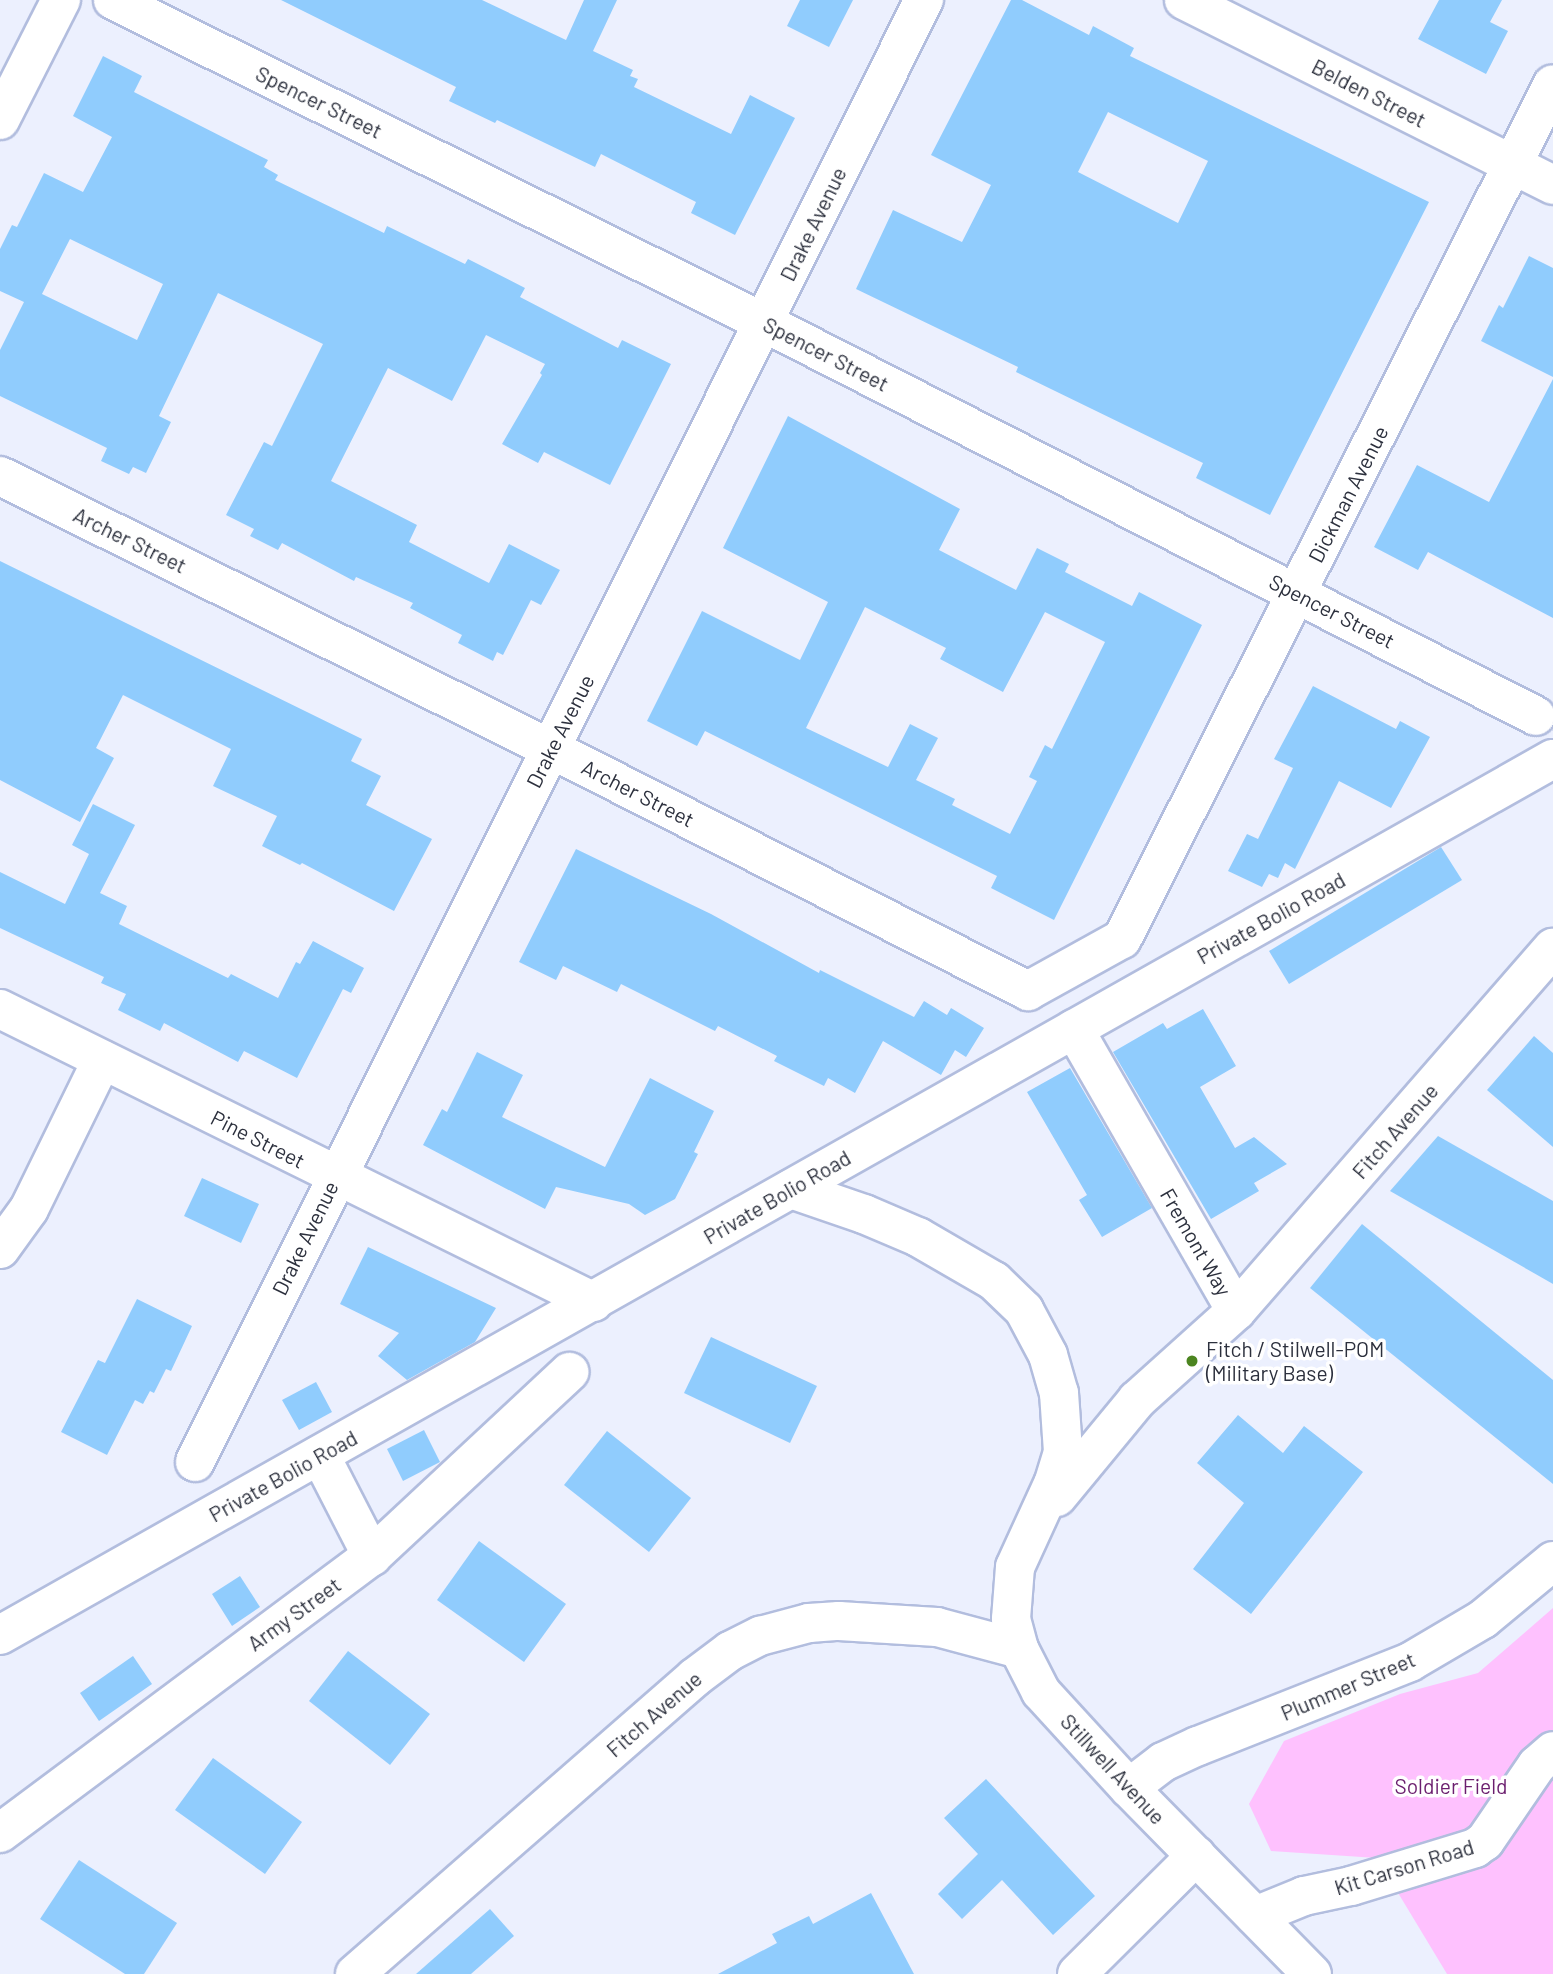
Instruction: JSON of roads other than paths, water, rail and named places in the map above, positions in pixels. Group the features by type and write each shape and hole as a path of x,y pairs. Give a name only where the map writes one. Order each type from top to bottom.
{"street":[{"path":"0,120 61,0"},
{"name":"Spencer Street","path":"113,0 765,323 1536,716"},
{"name":"Drake Avenue","path":"195,1462 924,0"},
{"name":"Belden Street","path":"1184,0 1553,185"},
{"name":"Dickman Avenue","path":"1122,939 1553,85"},
{"name":"Archer Street","path":"0,476 551,749 1028,991 1122,939"},
{"name":"Private Bolio Road","path":"0,1634 594,1302 1074,1029 1551,767"},
{"name":"Fitch Avenue","path":"1236,1311 1553,948"},
{"name":"Pine Street","path":"0,1009 335,1177 594,1302"},
{"name":"Fremont Way","path":"1036,1523 1137,1400 1236,1311 1074,1029"},
{"path":"0,1249 29,1209 102,1060"},
{"path":"790,1189 864,1214 958,1257 994,1282 1024,1310 1048,1355 1064,1421 1063,1452 1036,1523"},
{"name":"Army Street","path":"0,1833 372,1556 569,1372"},
{"path":"320,1455 372,1556"},
{"name":"Stillwell Avenue","path":"1036,1523 1015,1567 1011,1619 1019,1649 1041,1692 1129,1788 1312,1974"},
{"name":"Plummer Street","path":"1129,1788 1163,1762 1198,1746 1409,1662 1483,1619 1553,1561"},
{"name":"Fitch Avenue","path":"355,1974 694,1678 730,1651 760,1636 808,1623 839,1621 937,1627 1019,1649"},
{"name":"Kit Carson Road","path":"1255,1916 1304,1896 1351,1886 1475,1848 1491,1834 1537,1765 1553,1751"},
{"path":"1077,1974 1196,1856"}],"place":[{"name":"Fitch / Stilwell-POM (Military Base)","path":"1192,1361"}],"park label":[{"name":"Soldier Field","path":"1451,1786"}]}
